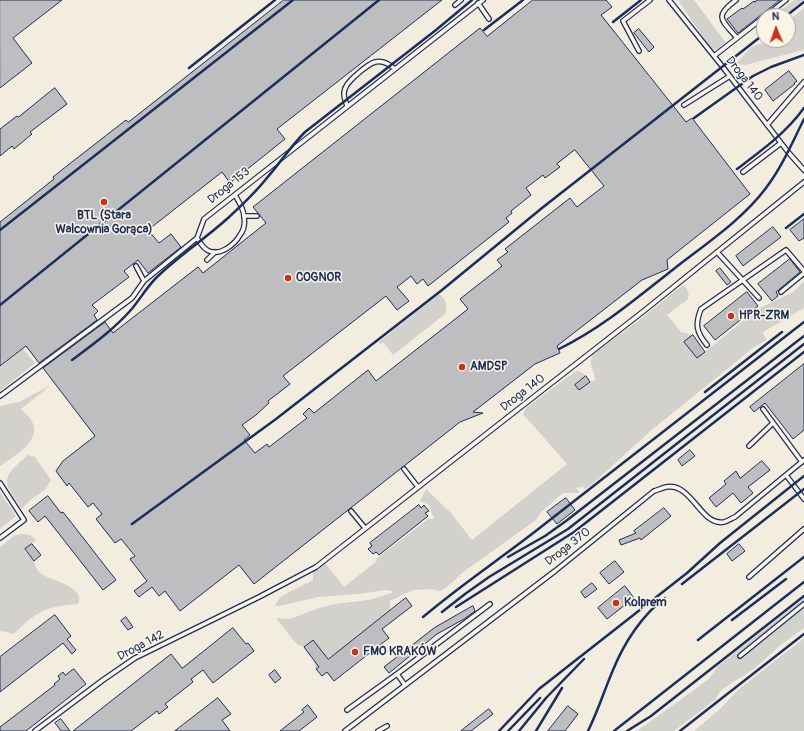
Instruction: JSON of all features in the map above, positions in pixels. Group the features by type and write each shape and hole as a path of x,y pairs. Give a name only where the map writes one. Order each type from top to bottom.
{"lane":[{"path":"455,5 460,0"},
{"name":"Droga 153","path":"197,238 204,219 483,0"},
{"path":"639,51 623,21 650,0"},
{"name":"Droga 140","path":"669,0 781,143 804,170"},
{"path":"736,0 724,9 722,16 724,23 737,38"},
{"path":"776,8 786,0"},
{"path":"478,4 489,19"},
{"path":"714,56 756,24"},
{"path":"347,106 344,99 346,87 369,64 384,62 395,69"},
{"path":"684,105 730,76"},
{"path":"767,125 804,82"},
{"path":"743,172 781,143"},
{"name":"Droga 140","path":"245,604 316,567 645,310 804,182"},
{"path":"207,260 215,252 227,248 240,235 244,226 242,207 235,194"},
{"path":"244,216 257,216"},
{"path":"0,396 132,298 144,281 197,238 204,248 215,252"},
{"path":"707,346 700,338 697,328 698,319 702,309 786,250 804,272 781,292"},
{"path":"717,252 759,298"},
{"path":"136,266 144,281"},
{"path":"763,409 803,461"},
{"path":"749,446 774,423"},
{"name":"Droga 370","path":"345,731 555,571 654,491 667,487 679,488 690,496 706,515 715,521 723,522 735,517 803,461"},
{"path":"404,469 418,487"},
{"path":"786,475 804,499"},
{"path":"0,483 24,520 0,538"},
{"path":"351,511 365,528"},
{"path":"749,577 804,529"},
{"name":"Droga 142","path":"35,731 135,658 245,604"},
{"path":"347,710 490,604"},
{"path":"740,656 804,604"},
{"path":"397,674 406,685"},
{"path":"378,731 387,726"}],"shaded area":[{"path":"678,0 694,0 726,43 715,50 711,49"},
{"path":"794,0 804,0 794,8 784,8"},
{"path":"804,8 804,50 745,65 736,64 751,47 756,45 756,48 796,48 796,14"},
{"path":"804,281 804,308 763,332 766,340 753,348 654,428 591,485 585,489 582,486 576,488 580,493 563,493 541,512 536,520 462,573 447,587 440,591 430,589 413,590 390,601 390,611 397,619 393,621 384,616 316,669 313,659 322,651 313,640 304,647 298,645 276,618 290,619 334,604 369,600 392,593 392,591 385,590 359,594 318,597 275,606 280,597 313,580 313,572 325,563 344,587 377,561 376,559 428,519 434,519 429,505 420,501 426,489 451,513 472,540 567,464 523,414 526,408 576,371 581,372 586,376 575,385 579,390 595,380 591,365 591,358 593,354 683,285 687,289 689,296 687,300 667,315 681,332 693,335 697,358 758,309 793,292"},
{"path":"439,294 444,298 446,303 445,314 393,355 383,342 381,344 379,342"},
{"path":"23,349 35,363 0,391 0,367"},
{"path":"51,385 21,409 30,418 34,426 34,433 31,440 20,452 0,466 0,406 19,402"},
{"path":"28,455 35,457 51,480 45,490 30,500 22,509 11,492 7,480 12,469"},
{"path":"0,492 16,516 0,529"},
{"path":"15,535 30,535 36,540 24,550 35,563 37,570 42,574 72,588 77,593 79,598 78,604 58,606 35,615 14,634 2,631 0,632 0,547"},
{"path":"804,598 804,628 782,644 754,669 721,690 715,700 674,731 637,731 709,679 718,666"},
{"path":"804,638 804,731 694,731 719,710 739,689"}],"building":[{"path":"0,0 62,0 13,38 32,63 0,88"},
{"name":"BTL (Stara Walcownia Gorąca)","path":"284,0 442,0 277,129 285,139 230,183 222,172 148,230 159,243 171,234 181,247 148,273 138,260 124,271 129,277 92,305 98,311 94,315 97,320 39,363 26,346 0,366 0,222 54,179 53,177 68,165 126,120 128,122"},
{"name":"COGNOR","path":"533,0 606,0 612,7 601,15 686,122 692,118 750,194 667,260 668,269 642,280 557,346 560,353 535,364 473,412 483,413 460,422 254,584 239,565 180,611 165,591 159,596 152,587 139,597 134,591 147,581 130,559 135,556 121,539 115,543 96,519 102,514 93,503 88,507 69,483 67,486 56,471 63,461 95,436 43,368 105,322 113,333 198,267 203,273 266,223 253,207 480,28 487,36","holes":["575,150 604,186 577,207 570,198 505,249 508,252 497,260 502,266 460,299 468,309 376,381 368,370 314,413 309,408 303,414 307,418 269,447 267,444 255,453 244,440 250,435 242,425 256,415 269,403 268,401 290,384 283,376 386,296 397,310 409,301 397,287 411,276 417,284 423,279 428,286 509,222 506,218 512,213 511,211 531,195 526,188 543,175 545,178 560,167 557,164"]},
{"path":"757,0 780,0 770,8 756,8 756,19 738,33 727,19 742,8 743,9 754,1 755,2"},
{"path":"639,29 654,47 649,52 634,33"},
{"path":"789,71 797,81 773,101 765,90"},
{"path":"55,88 67,104 30,132 32,134 14,149 12,146 0,156 0,129"},
{"path":"804,219 804,238 799,241 790,230"},
{"path":"773,227 781,237 743,266 736,256"},
{"name":"HPR-ZRM","path":"790,259 800,272 776,292 778,296 772,301 758,284"},
{"path":"720,268 731,282 727,285 716,271"},
{"name":"HPR-ZRM","path":"747,292 758,306 715,340 704,326"},
{"path":"693,335 705,352 697,358 684,342"},
{"path":"804,364 804,430 793,439 765,403 754,412 750,407"},
{"path":"586,376 590,382 579,390 575,385"},
{"path":"690,450 695,456 682,466 678,460"},
{"path":"762,461 770,470 748,487 753,493 741,503 733,493 716,507 709,498 726,484 724,481 736,471 740,478"},
{"path":"48,496 61,513 63,512 116,580 103,590 45,516 38,522 29,511"},
{"path":"566,498 575,510 557,524 547,512"},
{"path":"419,505 421,508 424,505 429,511 425,513 428,516 379,555 376,552 373,554 368,549 372,546 370,543"},
{"path":"664,508 671,516 641,540 640,538 621,545 619,540 636,533 634,531"},
{"path":"32,544 41,555 34,561 25,549"},
{"path":"739,544 745,551 732,561 727,554"},
{"path":"615,561 624,572 609,584 600,573"},
{"path":"592,583 597,589 585,598 581,592"},
{"name":"Kolprem","path":"625,586 634,598 607,619 598,608"},
{"name":"FMO KRAKÓW","path":"406,598 412,606 382,629 389,638 334,681 327,672 322,676 316,669 319,667 304,647 313,640 328,659"},
{"path":"473,606 475,611 437,634 389,673 384,667 434,628"},
{"path":"55,615 71,636 67,639 76,650 72,654 63,643 0,692 0,657"},
{"path":"126,617 133,627 128,630 121,621"},
{"path":"233,628 254,651 213,683 203,670 191,679 193,682 165,704 168,707 159,714 157,711 131,731 73,731 171,654 182,668"},
{"path":"74,669 86,684 26,731 0,731 0,727 55,685 54,684 60,679 58,676 63,672 65,675"},
{"path":"275,670 281,678 275,683 269,675"},
{"path":"218,698 231,714 222,720 230,731 175,731"},
{"path":"308,705 317,717 299,731 280,731 304,712 302,710"},
{"path":"568,706 578,714 565,731 548,731"},
{"path":"489,709 493,714 471,731 461,731"},
{"path":"61,719 70,731 61,731 55,723"}],"railway":[{"path":"189,68 275,0"},
{"path":"0,230 293,0"},
{"path":"0,305 379,0"},
{"path":"72,360 117,325 152,282 164,270 219,226 243,204 262,184 305,132 436,30 472,0"},
{"path":"484,30 523,0"},
{"path":"613,22 641,0"},
{"path":"796,8 804,2"},
{"path":"132,524 276,419 442,290 542,208 756,40"},
{"path":"694,118 753,76 771,67 804,55"},
{"path":"737,169 781,134 804,108"},
{"path":"559,349 590,332 619,312 735,221 757,200 777,172 804,119"},
{"path":"786,228 804,214"},
{"path":"423,617 453,592 531,535 804,322"},
{"path":"705,392 782,332"},
{"path":"508,557 545,536 566,521 804,336"},
{"path":"442,612 489,577 568,529 804,344"},
{"path":"456,607 574,532 804,352"},
{"path":"499,731 539,689 687,573 720,543 804,476"},
{"path":"682,584 804,489"},
{"path":"698,640 804,557"},
{"path":"732,620 786,579"},
{"path":"614,731 804,582"},
{"path":"627,731 651,716 804,596"},
{"path":"588,731 617,660 628,640 641,621 665,598"},
{"path":"680,731 804,634"},
{"path":"519,731 546,698 584,659"},
{"path":"536,731 562,688"},
{"path":"508,731 540,698"}],"place":[{"name":"BTL (Stara Walcownia Gorąca)","path":"104,202"},
{"name":"COGNOR","path":"288,278"},
{"name":"HPR-ZRM","path":"731,316"},
{"name":"AMDSP","path":"462,367"},
{"name":"Kolprem","path":"616,603"},
{"name":"FMO KRAKÓW","path":"355,652"}]}
